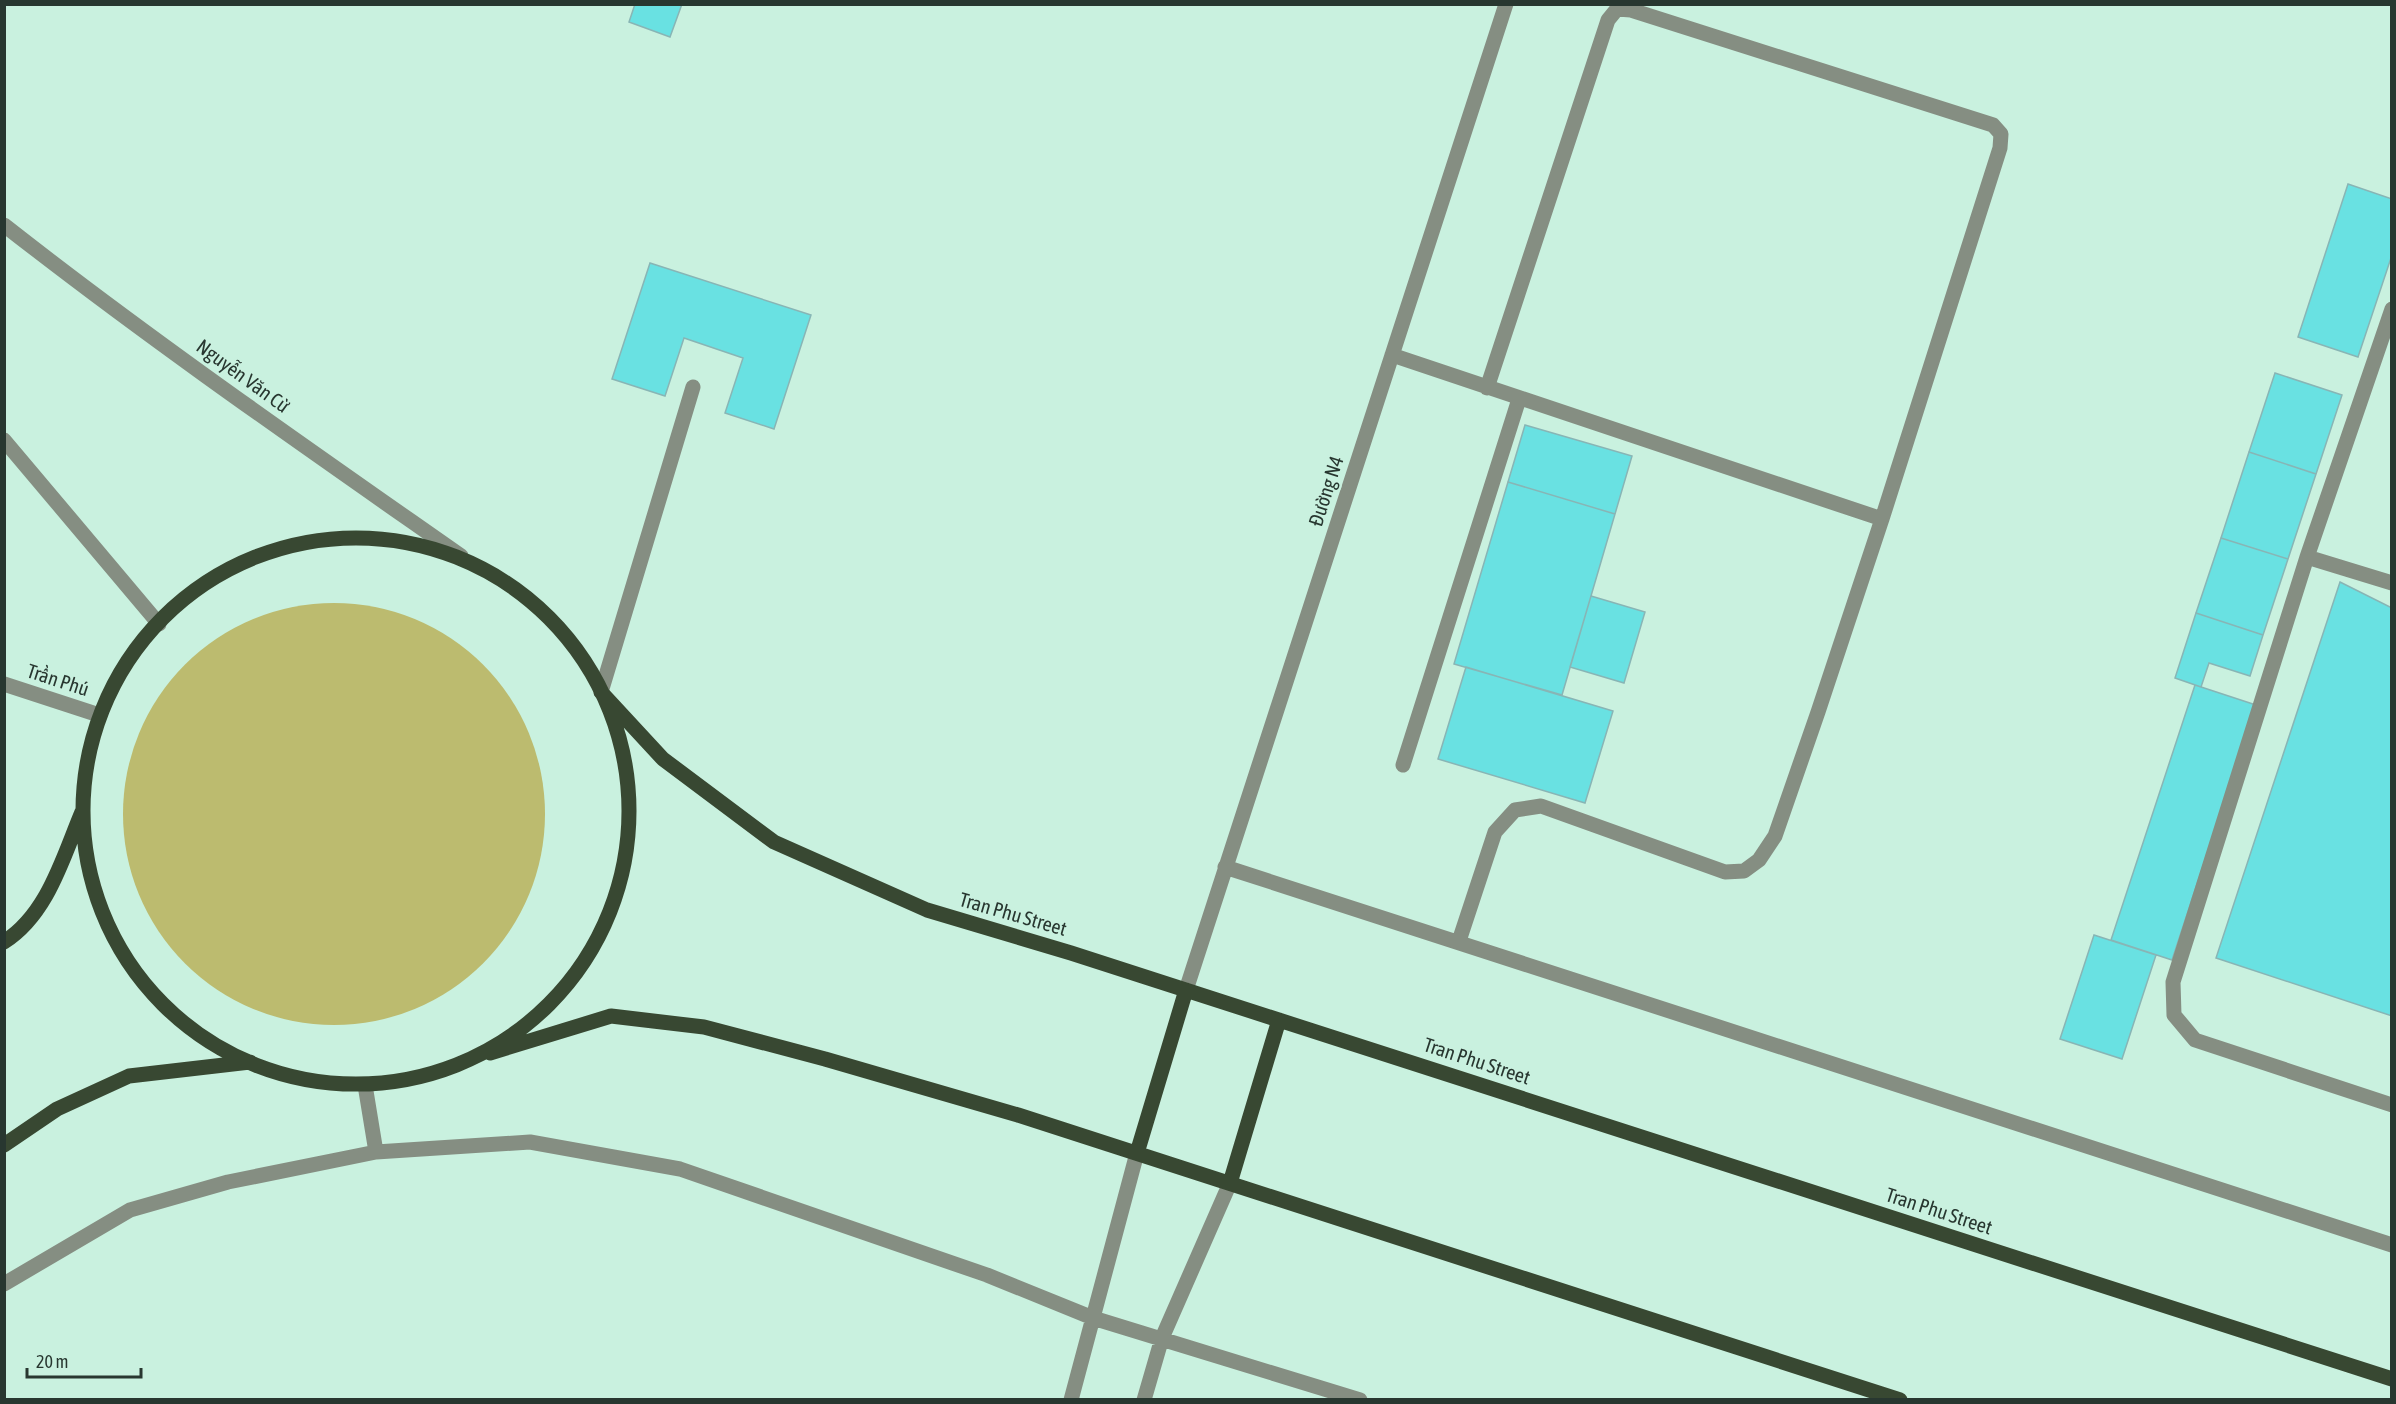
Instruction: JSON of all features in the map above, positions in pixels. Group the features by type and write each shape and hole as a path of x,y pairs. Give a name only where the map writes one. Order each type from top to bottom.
{"main road":[{"path":"4,942 18,933 51,888 82,812 99,715 143,638 208,579 288,544 376,536 460,556 535,602 592,669 624,750 628,789 629,838 606,922 554,1001 479,1057"},
{"name":"Tran Phu Street","path":"601,692 663,759 774,842 927,910 1071,953 2391,1379"},
{"path":"82,812 95,900 139,982 209,1045 295,1080 365,1085 389,1084 611,1016 704,1027 950,1095 1137,1153 1900,1400"},
{"path":"1137,1153 1186,990"},
{"path":"1230,1183 1279,1020"},
{"path":"4,1145 57,1109 129,1076 251,1062"}],"street":[{"name":"Đường N4","path":"1186,990 1506,4"},
{"path":"1459,941 1495,832 1515,810 1541,806 1725,872 1744,871 1759,861 1779,825 1882,519 2000,148 2001,134 1993,125 1631,10 1617,9 1608,20 1487,388"},
{"name":"Nguyễn Văn Cừ","path":"4,225 67,274 270,422 460,556"},
{"path":"2391,309 2307,557 2173,982 2174,1016 2195,1040 2391,1105"},
{"path":"1392,355 1882,519"},
{"path":"601,692 693,387"},
{"path":"1403,765 1519,399"},
{"path":"4,440 159,624"},
{"path":"2307,557 2391,583"},
{"name":"Trần Phú","path":"4,684 99,715"},
{"path":"1225,867 2391,1245"},
{"path":"365,1085 376,1152"},
{"path":"4,1284 130,1210 228,1182 376,1152 530,1142 681,1168 987,1275 1093,1317 1360,1400"},
{"path":"1071,1400 1137,1153"},
{"path":"1144,1400 1162,1338 1230,1183"}],"shaded area":[{"path":"334,603 375,607 415,619 451,639 483,665 509,697 529,733 541,773 545,814 541,855 529,895 509,931 483,963 451,989 415,1009 375,1021 334,1025 293,1021 253,1009 217,989 185,963 159,931 139,895 127,855 123,814 127,773 139,733 159,697 185,665 217,639 253,619 293,607"}],"building":[{"path":"635,4 682,4 670,37 629,22"},
{"path":"2348,184 2392,199 2392,255 2358,357 2298,337"},
{"path":"650,263 811,315 774,429 725,413 743,358 684,338 665,396 612,379"},
{"path":"2275,373 2342,395 2316,474 2249,452"},
{"path":"1525,425 1632,456 1615,514 1508,482"},
{"path":"2249,452 2316,474 2288,559 2221,538"},
{"path":"1508,482 1615,514 1562,695 1454,664"},
{"path":"2221,538 2288,559 2263,635 2196,613"},
{"path":"2340,582 2392,608 2392,1016 2216,958"},
{"path":"1591,596 1645,612 1624,683 1570,667"},
{"path":"2196,613 2263,635 2250,676 2209,663 2201,687 2175,678"},
{"path":"1466,667 1613,711 1585,803 1438,759"},
{"path":"2195,685 2256,705 2172,960 2111,940"},
{"path":"2094,935 2156,955 2122,1059 2060,1039"}]}
